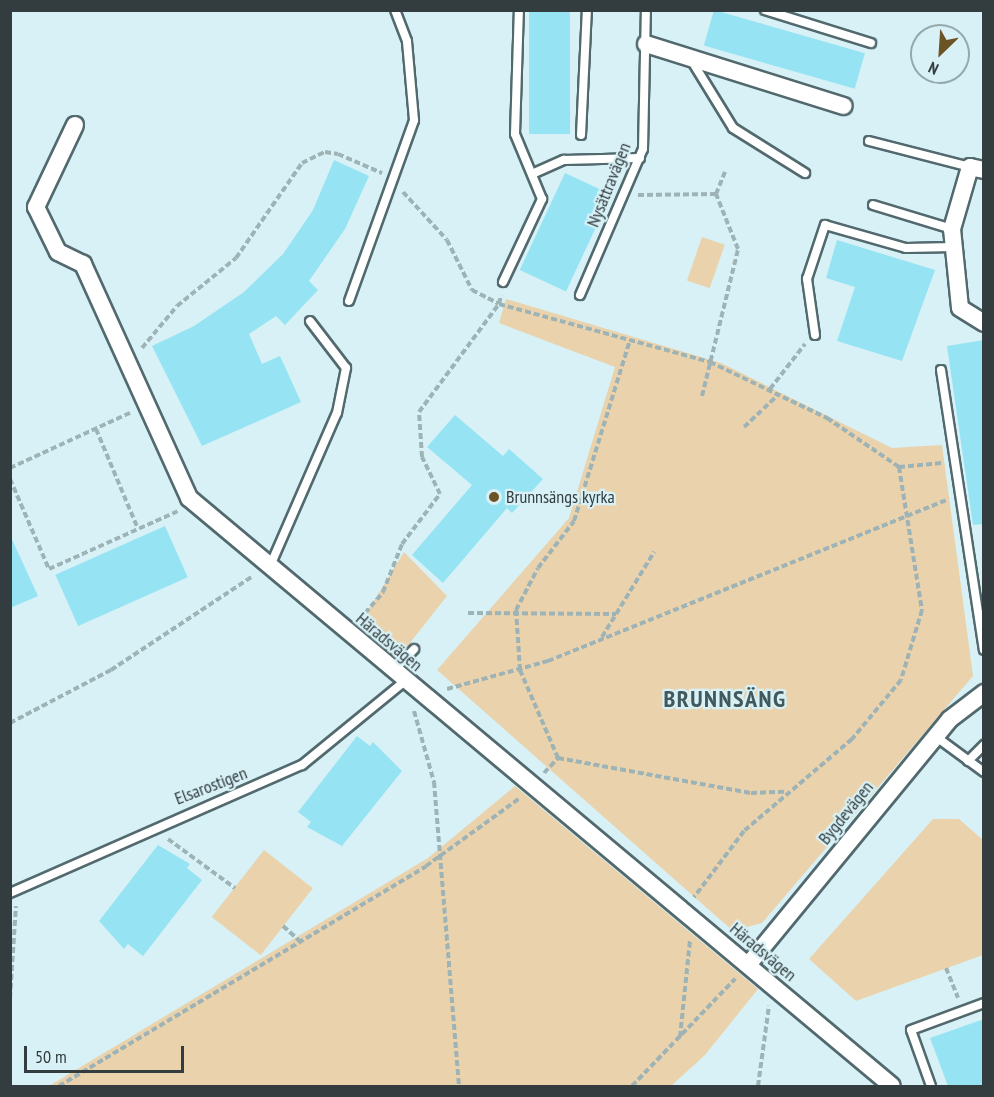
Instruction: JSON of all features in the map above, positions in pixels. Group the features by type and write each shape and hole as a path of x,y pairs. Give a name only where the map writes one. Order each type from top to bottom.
{"street":[{"path":"646,44 844,106"},
{"name":"Häradsvägen","path":"75,125 36,207 58,252 83,264 147,406 195,503 399,676 535,784 892,1086"},
{"path":"977,168 952,229 960,308 984,322"},
{"name":"Bygdevägen","path":"748,965 935,736 984,693"}],"lane":[{"path":"348,301 394,184 414,120 407,41 395,10"},
{"path":"503,282 542,199 515,134 519,10"},
{"path":"581,135 587,10"},
{"name":"Nysättravägen","path":"580,295 640,158 646,10"},
{"path":"765,10 871,43"},
{"path":"689,58 733,128 805,173"},
{"path":"869,141 977,168"},
{"path":"532,174 564,160 640,158"},
{"path":"873,205 952,229"},
{"path":"815,335 807,279 825,225 906,249 954,247"},
{"path":"270,567 337,413 346,368 310,321"},
{"path":"941,370 984,650"},
{"name":"Elsarostigen","path":"13,892 153,827 302,765 399,676 414,649"},
{"path":"935,736 984,772"},
{"path":"968,760 984,745"},
{"path":"931,1086 911,1030 984,1003"}],"path":[{"path":"128,365 177,306 236,258 302,163 325,152 353,157 394,184 447,240 472,290 499,304 710,362 827,418 899,466 955,462"},
{"path":"702,396 738,249 716,195 725,172"},
{"path":"625,195 716,195"},
{"path":"348,633 383,592 402,544 440,494 422,457 419,412 499,304"},
{"path":"770,389 783,366 815,335"},
{"path":"558,758 520,670 516,610 538,568 574,521 630,340"},
{"path":"744,427 779,394"},
{"path":"10,468 147,406"},
{"path":"96,429 138,529"},
{"path":"680,1038 688,914 744,831 784,792 852,739 901,680 922,610 899,466"},
{"path":"10,479 49,569 195,503"},
{"path":"452,690 520,670 602,638 935,501"},
{"path":"602,638 654,552"},
{"path":"10,723 111,670 270,567"},
{"path":"468,613 516,610 568,617 616,614"},
{"path":"399,676 434,782 437,859 459,1086"},
{"path":"558,758 751,793 784,792"},
{"path":"59,1086 437,859 493,822 535,784 558,758"},
{"path":"153,827 235,888"},
{"path":"10,998 13,892"},
{"path":"283,926 301,942"},
{"path":"632,1086 748,965"},
{"path":"946,969 963,1011"},
{"path":"758,1086 771,984"}],"shaded area":[{"path":"702,237 725,245 710,288 687,280"},
{"path":"506,299 721,363 892,448 942,445 973,676 762,923 733,931 437,670 569,518 615,367 499,323"},
{"path":"404,552 447,596 394,663 356,630"},
{"path":"515,786 758,989 705,1055 671,1086 49,1086 428,858"},
{"path":"933,819 959,819 983,840 983,955 856,1001 809,959"},
{"path":"264,850 313,888 261,955 212,917"}],"building":[{"path":"529,10 570,10 570,134 529,134"},
{"path":"714,10 865,53 855,89 704,46"},
{"path":"334,160 369,176 345,229 309,281 318,290 285,325 276,316 249,334 262,364 280,356 301,402 202,446 152,346 194,326 244,292 283,254 313,210"},
{"path":"565,173 611,195 566,292 520,270"},
{"path":"837,240 935,270 902,361 837,341 855,287 826,278"},
{"path":"984,340 984,524 973,525 947,346"},
{"name":"Brunnsängs kyrka","path":"455,415 503,456 509,449 543,479 512,513 507,508 443,583 412,555 472,485 427,447"},
{"path":"165,526 188,577 78,626 55,575"},
{"path":"10,535 38,596 10,608"},
{"path":"357,736 370,746 373,742 402,771 342,846 307,827 311,822 298,812"},
{"path":"158,845 190,864 187,868 202,880 143,956 128,944 124,949 99,921"},
{"path":"984,1019 984,1086 948,1086 930,1038"}],"place":[{"name":"Brunnsängs kyrka","path":"494,497"}],"district":[{"name":"BRUNNSÄNG","path":"725,699"}]}
